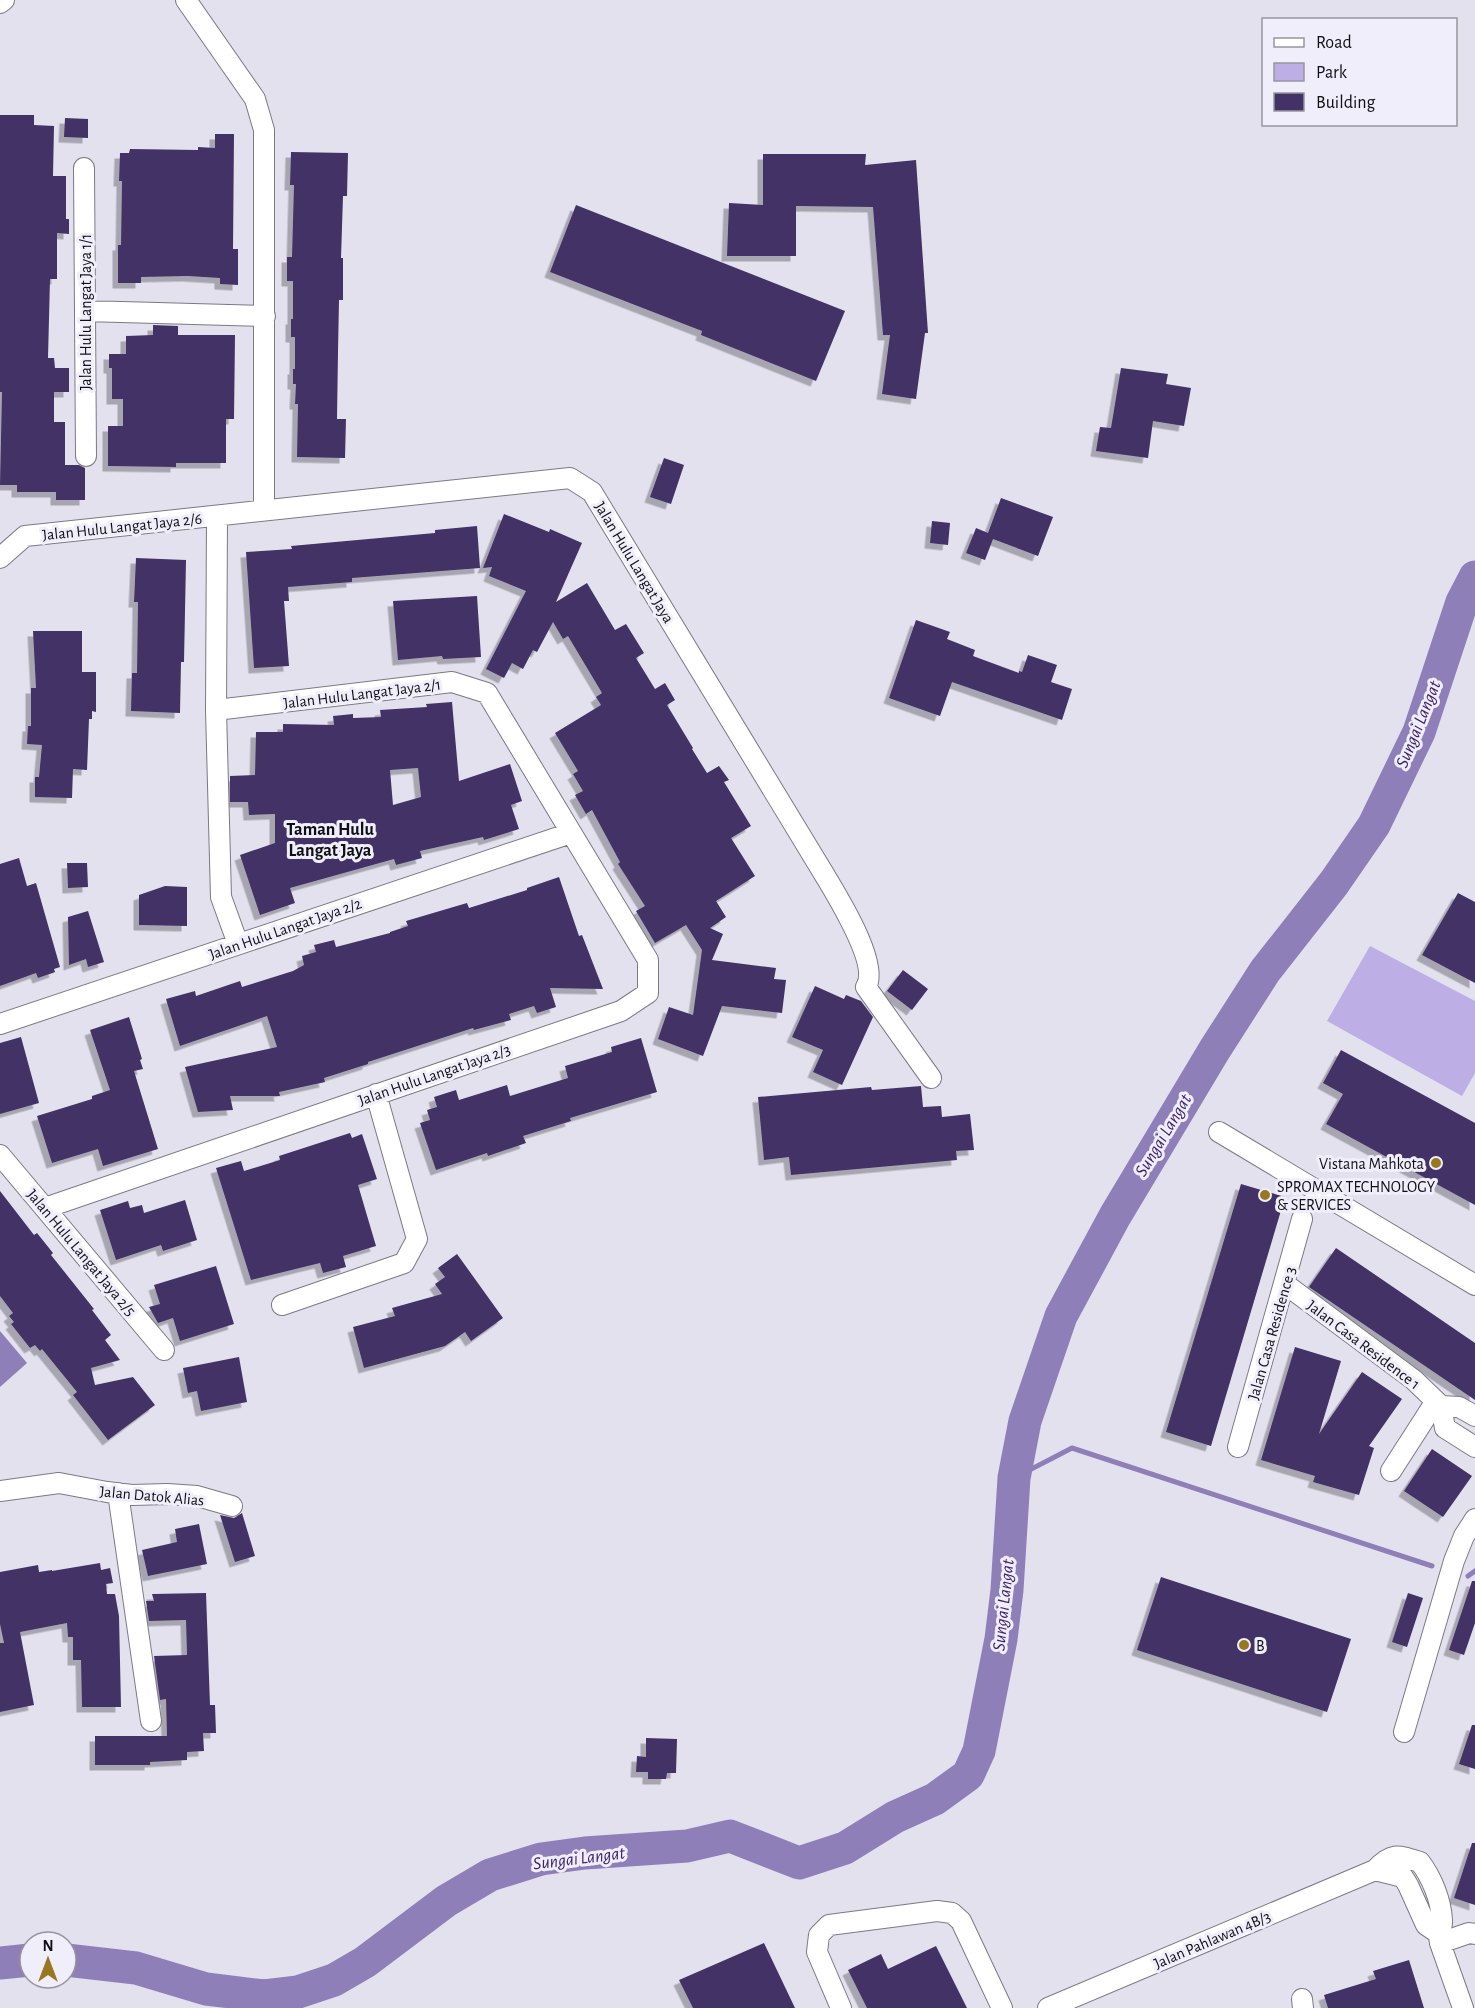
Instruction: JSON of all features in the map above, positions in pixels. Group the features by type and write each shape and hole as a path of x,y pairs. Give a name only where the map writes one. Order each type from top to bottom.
{"street":[{"path":"0,3 4,0"},
{"path":"186,0 255,99 264,130 264,510"},
{"name":"Jalan Hulu Langat Jaya 1/1","path":"84,168 86,456"},
{"path":"85,310 265,316"},
{"name":"Jalan Hulu Langat Jaya","path":"217,517 570,478 592,492 830,884 862,947 870,971 866,987 931,1078"},
{"path":"217,517 216,710 221,897 238,944"},
{"name":"Jalan Hulu Langat Jaya 2/6","path":"0,558 26,536 217,517"},
{"name":"Jalan Hulu Langat Jaya 2/1","path":"216,710 452,682 487,693 571,833"},
{"name":"Jalan Hulu Langat Jaya 2/2","path":"0,1024 571,833"},
{"name":"Jalan Hulu Langat Jaya 2/3","path":"45,1208 621,1011 648,993 648,960 571,833"},
{"path":"282,1305 404,1263 417,1239 376,1094"},
{"path":"1219,1132 1475,1285"},
{"name":"Jalan Hulu Langat Jaya 2/5","path":"0,1155 164,1350"},
{"name":"Jalan Casa Residence 3","path":"1238,1447 1302,1219"},
{"name":"Jalan Casa Residence 1","path":"1285,1284 1414,1380 1439,1403 1445,1428 1475,1447"},
{"path":"1391,1471 1439,1403 1459,1407 1475,1416"},
{"name":"Jalan Datok Alias","path":"0,1491 59,1483 118,1493 197,1496 232,1506"},
{"path":"118,1493 151,1721"},
{"path":"1404,1732 1454,1562 1464,1536 1475,1519"},
{"name":"Jalan Pahlawan 4B/3","path":"1048,2007 1375,1870 1403,1877 1425,1925 1439,1938"},
{"path":"841,2008 817,1952 819,1935 829,1925 937,1911 952,1913 961,1921 1002,2008"},
{"path":"1463,2008 1439,1938 1475,1934"}],"green space":[{"path":"1370,946 1475,1001 1475,1073 1462,1096 1327,1021"}],"shaded area":[{"path":"0,1331 27,1363 0,1387"}],"building":[{"path":"0,115 34,115 34,125 54,126 53,176 66,176 66,219 69,219 69,234 57,233 57,279 50,279 48,358 54,358 55,368 69,368 69,392 54,392 54,422 65,422 65,465 79,465 85,468 85,500 56,500 56,492 17,492 17,485 0,485 2,392 0,392"},
{"path":"65,118 88,119 88,138 64,137"},
{"path":"215,134 234,134 233,249 238,249 238,285 220,284 220,278 188,276 141,277 141,283 118,283 122,181 119,181 120,153 129,153 130,149 215,148"},
{"path":"291,152 348,153 347,196 343,196 341,258 343,258 343,300 339,300 337,419 346,419 345,458 297,457 298,404 295,404 296,384 293,384 295,337 291,337 293,281 287,281 287,257 292,257 294,185 290,185"},
{"path":"763,154 866,154 865,165 916,160 928,333 925,333 916,399 882,394 890,335 883,335 873,207 796,206 796,256 727,256 729,203 763,205"},
{"path":"576,205 845,311 816,381 701,335 702,331 550,272"},
{"path":"153,325 178,326 178,335 235,335 234,419 226,419 226,463 176,463 176,467 108,466 108,426 123,426 123,399 112,399 112,368 109,368 109,354 126,354 126,336 153,335"},
{"path":"1121,368 1168,374 1166,384 1191,388 1184,426 1153,421 1148,458 1096,451 1100,427 1111,428"},
{"path":"664,458 684,465 671,504 650,497"},
{"path":"1001,498 1053,517 1038,556 993,539 985,560 966,553 976,528 988,533"},
{"path":"504,514 549,532 550,529 582,543 556,602 587,583 615,630 626,624 644,653 636,658 655,689 665,683 675,700 667,705 692,749 707,773 719,766 729,780 724,782 751,826 731,838 755,876 716,901 726,917 710,928 723,934 712,960 776,968 774,979 786,980 782,1013 722,1006 703,1056 658,1039 669,1007 693,1015 702,950 686,925 655,943 636,911 645,906 618,864 620,862 592,810 586,814 575,795 583,791 573,774 578,771 555,733 601,705 596,697 602,693 568,636 563,639 553,622 537,652 533,650 523,669 512,663 504,678 486,669 526,591 489,576 492,567 483,568"},
{"path":"932,521 950,523 948,545 930,543"},
{"path":"477,526 480,568 352,578 352,582 288,587 289,601 284,601 289,666 254,668 246,552 435,533 435,530"},
{"path":"136,558 186,560 184,662 181,662 180,713 131,711 132,673 137,673 138,602 134,602"},
{"path":"477,596 481,657 443,659 442,656 398,660 393,601"},
{"path":"916,620 950,632 947,639 975,650 973,656 1019,673 1019,671 1022,672 1028,655 1057,665 1051,682 1072,689 1062,720 952,682 940,716 889,698"},
{"path":"33,631 82,631 82,672 96,672 96,712 92,711 92,719 89,719 87,770 73,769 72,798 35,797 35,777 39,777 42,745 27,744 28,726 31,726 31,688 36,688"},
{"path":"452,702 459,781 510,764 522,801 511,805 519,829 484,840 483,837 420,851 422,858 396,865 394,859 290,888 295,903 260,915 240,855 275,843 275,814 249,815 248,802 230,802 230,776 255,775 256,732 283,732 283,724 334,725 333,716 353,714 353,718 381,717 380,710 427,707 426,704","holes":["418,768 421,797 393,805 390,770"]},
{"path":"19,858 27,886 36,883 60,967 54,969 55,972 38,978 36,973 0,986 0,864"},
{"path":"67,863 87,863 88,887 68,888"},
{"path":"559,877 579,936 582,935 603,989 550,988 556,1007 537,1013 534,1006 509,1014 511,1020 474,1030 473,1028 368,1062 368,1064 324,1078 325,1082 279,1092 280,1096 230,1096 233,1110 198,1112 185,1067 277,1047 267,1016 180,1046 166,999 195,991 196,996 240,981 242,987 293,971 304,965 302,956 316,952 314,945 334,940 336,947 390,933 408,926 406,921 467,903 469,908 527,890 527,888"},
{"path":"165,886 187,887 187,926 139,925 139,895"},
{"path":"1458,893 1475,902 1475,983 1422,955"},
{"path":"88,911 104,962 88,967 86,959 69,965 68,917"},
{"path":"903,970 928,989 912,1010 887,991"},
{"path":"815,986 844,999 846,995 861,1001 873,1017 842,1085 813,1072 823,1050 792,1037"},
{"path":"129,1017 143,1069 134,1071 158,1149 103,1166 98,1149 52,1163 37,1116 92,1099 92,1096 110,1090 90,1030"},
{"path":"21,1037 39,1103 0,1114 0,1043"},
{"path":"641,1038 657,1092 570,1118 571,1121 523,1136 526,1143 436,1170 420,1123 430,1120 427,1110 437,1107 434,1097 456,1090 459,1100 507,1085 510,1096 568,1078 565,1066 612,1052 611,1047"},
{"name":"Vistana Mahkota","path":"1341,1050 1475,1123 1475,1205 1326,1124 1343,1094 1323,1083"},
{"path":"921,1086 923,1107 941,1106 942,1117 970,1114 974,1150 956,1151 957,1160 791,1175 789,1157 764,1160 758,1097 871,1087 872,1090"},
{"path":"350,1133 352,1138 362,1134 377,1179 358,1185 376,1246 343,1256 346,1267 323,1273 320,1263 251,1280 216,1168 241,1161 244,1171 280,1160 279,1156"},
{"path":"1241,1184 1285,1197 1211,1446 1166,1432"},
{"path":"0,1191 34,1235 37,1233 53,1253 51,1255 94,1309 92,1310 111,1335 105,1340 120,1360 91,1368 95,1385 133,1377 155,1405 108,1440 73,1395 77,1392 42,1349 40,1351 35,1345 30,1348 11,1324 14,1322 9,1316 13,1313 0,1296"},
{"path":"185,1200 197,1240 163,1251 161,1245 116,1260 100,1210 128,1201 130,1208 142,1205 144,1213"},
{"path":"1336,1248 1475,1343 1475,1400 1309,1287"},
{"path":"457,1254 503,1318 471,1341 465,1332 445,1346 364,1368 353,1327 395,1316 392,1308 442,1294 435,1284 445,1277 438,1268"},
{"path":"216,1266 234,1324 180,1341 173,1318 158,1323 149,1307 160,1304 154,1285"},
{"path":"1295,1347 1341,1361 1319,1434 1362,1372 1402,1399 1369,1446 1374,1448 1359,1495 1313,1482 1315,1476 1261,1460"},
{"path":"239,1357 247,1402 201,1411 197,1391 188,1393 183,1368"},
{"path":"1432,1449 1472,1476 1443,1517 1404,1491"},
{"path":"242,1513 255,1556 235,1562 220,1515 234,1518"},
{"path":"199,1524 207,1564 148,1576 142,1550 177,1542 175,1529"},
{"path":"100,1563 101,1570 110,1568 113,1583 106,1584 107,1594 115,1594 119,1616 121,1707 82,1707 81,1660 73,1660 73,1637 68,1637 67,1623 20,1632 34,1705 0,1712 0,1643 4,1643 0,1624 0,1572 38,1565 39,1572 52,1571"},
{"name":"B","path":"1161,1577 1351,1639 1327,1712 1137,1650"},
{"path":"1472,1581 1475,1581 1475,1623 1464,1655 1449,1650"},
{"path":"206,1593 210,1705 215,1705 216,1733 203,1733 204,1751 187,1752 187,1760 150,1762 150,1765 95,1765 95,1736 167,1736 166,1699 160,1700 154,1656 187,1655 186,1620 149,1621 146,1601 154,1601 152,1594"},
{"path":"1408,1593 1423,1598 1407,1647 1392,1642"},
{"path":"1472,1725 1475,1725 1475,1769 1459,1764"},
{"path":"646,1738 677,1739 676,1773 667,1773 666,1779 648,1779 648,1772 636,1772 637,1756 646,1757"},
{"path":"1472,1843 1475,1843 1475,1905 1454,1898"},
{"path":"764,1943 795,2008 693,2008 679,1980"},
{"path":"936,1946 967,2008 867,2008 848,1970 881,1954 888,1969"},
{"path":"1409,1960 1424,2008 1328,2008 1324,1995 1376,1979 1373,1971"}],"waterway":[{"name":"Sungai Langat","path":"78,1961 136,1968 206,1989 264,1996 298,1992 334,1980 365,1962 446,1901 490,1875 541,1859 585,1853 687,1846 730,1836 799,1863 845,1848 895,1817 935,1799 968,1775 979,1751 1001,1639 1007,1590 1014,1478 1025,1421 1061,1316 1115,1216 1215,1049 1265,971 1334,883 1374,825 1419,732 1462,602 1475,577"},
{"path":"1014,1478 1072,1448 1432,1566"},
{"path":"1468,1576 1475,1571"},
{"name":"Sungai Langat","path":"0,1963 18,1961"}],"place":[{"name":"Vistana Mahkota","path":"1436,1163"},
{"name":"SPROMAX TECHNOLOGY & SERVICES","path":"1265,1195"},
{"name":"B","path":"1244,1645"}],"district":[{"name":"Taman Hulu Langat Jaya","path":"330,839"}]}
